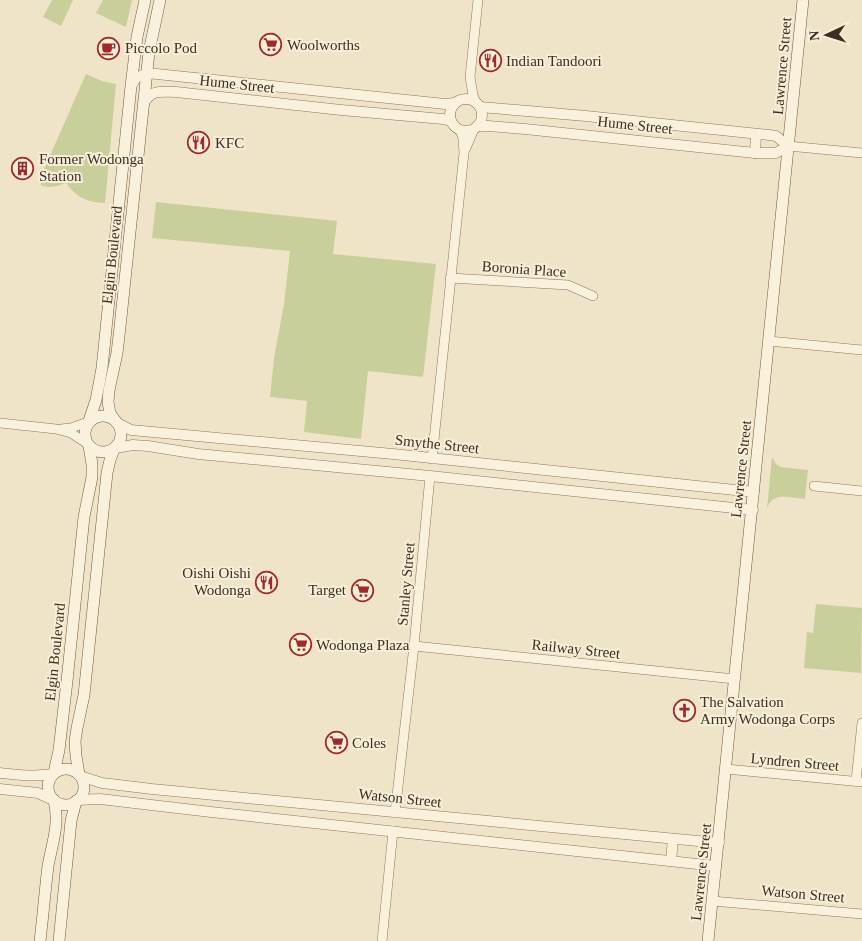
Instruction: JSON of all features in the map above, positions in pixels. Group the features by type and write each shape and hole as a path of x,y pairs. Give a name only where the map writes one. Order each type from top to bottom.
{"main road":[{"name":"Elgin Boulevard","path":"89,422 96,400 102,368 131,86 137,36 145,0"},
{"name":"Elgin Boulevard","path":"117,422 109,410 109,393 119,336 151,41 160,0"},
{"name":"Lawrence Street","path":"708,941 736,679 803,0"},
{"path":"53,800 64,805 71,804 83,791 76,756 76,736 84,695 107,473 114,449 121,436 117,422 104,416 94,418 89,422 84,431 88,445 100,452 114,449"},
{"name":"Elgin Boulevard","path":"54,774 59,750 66,691 84,517 92,477 92,464 88,445"},
{"path":"40,941 48,866 57,813 48,789 49,783 54,774 65,769 79,775"},
{"path":"59,941 71,821 76,800"}],"street":[{"path":"464,153 468,140 482,117 482,112 472,94 470,77 478,0"},
{"path":"131,86 136,78 147,73"},
{"name":"Hume Street","path":"147,73 445,104 455,103"},
{"path":"239,99 241,83"},
{"name":"Hume Street","path":"144,103 149,96 158,92 176,92 451,122"},
{"path":"322,108 324,92"},
{"path":"378,114 379,97"},
{"path":"475,128 469,131 456,128 451,122 450,111 455,103 463,99 472,100 478,105"},
{"name":"Hume Street","path":"478,105 776,136 788,146 862,153"},
{"path":"555,132 556,114"},
{"path":"670,144 672,125"},
{"name":"Hume Street","path":"475,128 488,126 555,132 754,153 776,153 788,146"},
{"path":"430,476 464,153 463,138 460,130"},
{"path":"754,153 756,134"},
{"name":"Boronia Place","path":"450,278 568,285 593,296"},
{"path":"769,341 862,350"},
{"path":"56,429 71,428 89,422"},
{"name":"Smythe Street","path":"117,422 135,430 393,454 754,492"},
{"path":"0,423 56,429 71,433 88,445"},
{"path":"198,454 199,436"},
{"path":"255,459 257,441"},
{"path":"114,449 141,445 198,454 753,510"},
{"path":"391,473 393,454"},
{"path":"490,483 492,465"},
{"name":"Stanley Street","path":"395,812 414,646 430,476"},
{"path":"685,503 687,485"},
{"path":"814,486 862,491"},
{"name":"Railway Street","path":"414,646 736,679"},
{"path":"859,782 862,723"},
{"name":"Lyndren Street","path":"726,769 859,782"},
{"path":"0,773 27,776 54,774"},
{"name":"Watson Street","path":"79,775 102,783 152,789 719,843"},
{"path":"150,806 152,789"},
{"path":"0,790 38,793 53,800"},
{"path":"211,812 213,795"},
{"path":"76,800 100,799 150,806 716,866"},
{"path":"360,828 362,809"},
{"path":"382,941 395,812"},
{"path":"429,835 430,816"},
{"path":"671,861 673,839"},
{"name":"Watson Street","path":"712,901 862,914"}],"green space":[{"path":"52,0 73,0 61,26 43,17"},
{"path":"103,0 132,0 126,27 96,13"},
{"path":"86,74 102,81 116,84 105,203 93,202 83,198 66,183 50,187 41,185 41,176"},
{"path":"156,202 337,221 333,254 436,264 423,377 368,371 361,439 304,432 307,401 270,397 290,251 152,238"},
{"path":"772,457 776,464 781,467 808,470 805,499 778,497 767,508"},
{"path":"816,604 862,608 861,673 804,668 807,632 813,633"}],"place":[{"name":"Woolworths","path":"271,45"},
{"name":"Piccolo Pod","path":"109,48"},
{"name":"Indian Tandoori","path":"490,61"},
{"name":"KFC","path":"199,143"},
{"name":"Former Wodonga Station","path":"23,168"},
{"name":"Oishi Oishi Wodonga","path":"267,582"},
{"name":"Target","path":"362,590"},
{"name":"Wodonga Plaza","path":"300,645"},
{"name":"The Salvation Army Wodonga Corps","path":"684,711"},
{"name":"Coles","path":"336,743"}]}
